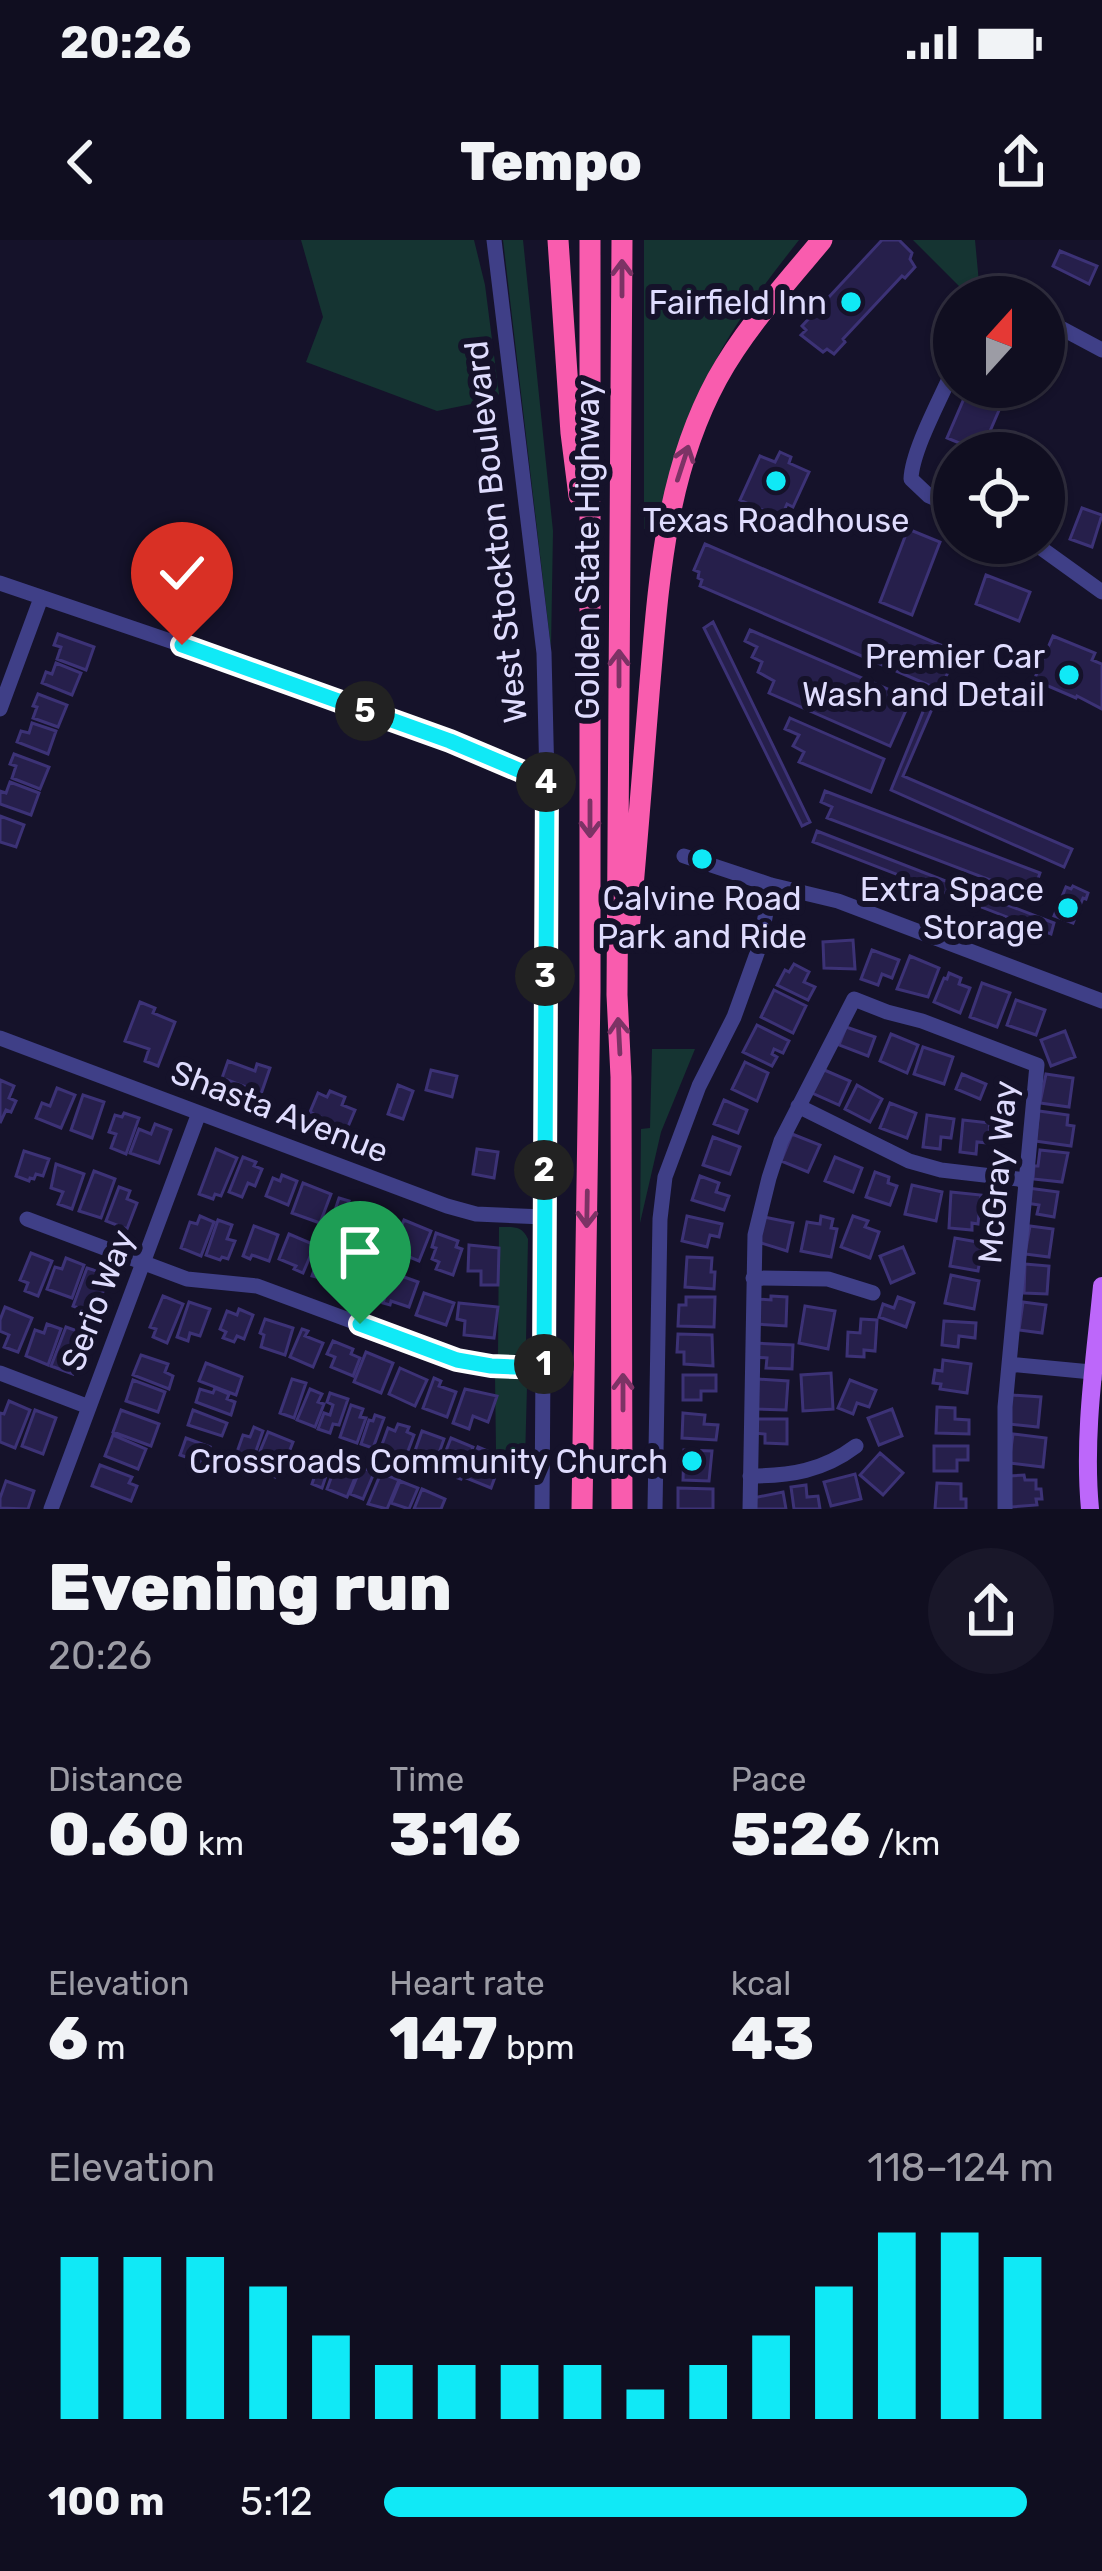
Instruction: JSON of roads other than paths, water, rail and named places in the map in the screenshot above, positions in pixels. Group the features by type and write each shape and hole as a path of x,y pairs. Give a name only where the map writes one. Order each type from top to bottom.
{"highway":[{"path":"558,240 571,434 590,584"},
{"name":"Golden State Highway","path":"582,1509 590,991 590,240"},
{"name":"Golden State Highway","path":"622,240 616,995 621,1100 622,1509"},
{"path":"616,995 629,928 662,555 676,483 699,417 729,360 822,240"}],"main road":[{"path":"1090,1509 1102,1286"}],"street":[{"name":"West Stockton Boulevard","path":"484,240 497,269"},
{"name":"West Stockton Boulevard","path":"494,240 544,653 542,1509"},
{"path":"1065,330 1102,350"},
{"path":"933,498 911,479 937,408"},
{"path":"1063,564 1102,592"},
{"path":"0,583 450,741 547,782"},
{"path":"0,709 41,598"},
{"path":"684,856 838,901 1102,1000"},
{"path":"655,1509 660,1219 665,1177 699,1086 741,999 760,945 771,884"},
{"name":"McGray Way","path":"750,1509 755,1235 769,1178 798,1106 854,999 1037,1065 1009,1364 1005,1509"},
{"name":"Shasta Avenue","path":"0,1038 447,1206 476,1214 544,1217"},
{"path":"798,1106 909,1161 941,1170 1026,1180"},
{"name":"Serio Way","path":"51,1509 199,1113"},
{"path":"28,1219 188,1279 257,1286 457,1360 544,1368"},
{"path":"753,1277 828,1279 872,1293"},
{"path":"1009,1364 1098,1373"},
{"path":"0,1373 89,1407"},
{"path":"750,1476 803,1473 856,1446"}],"place":[{"name":"Fairfield Inn","path":"851,302"},
{"name":"Texas Roadhouse","path":"776,481"},
{"name":"Premier Car Wash and Detail","path":"1069,675"},
{"name":"Calvine Road Park and Ride","path":"702,859"},
{"name":"Extra Space Storage","path":"1068,908"},
{"name":"Crossroads Community Church","path":"692,1461"}]}
